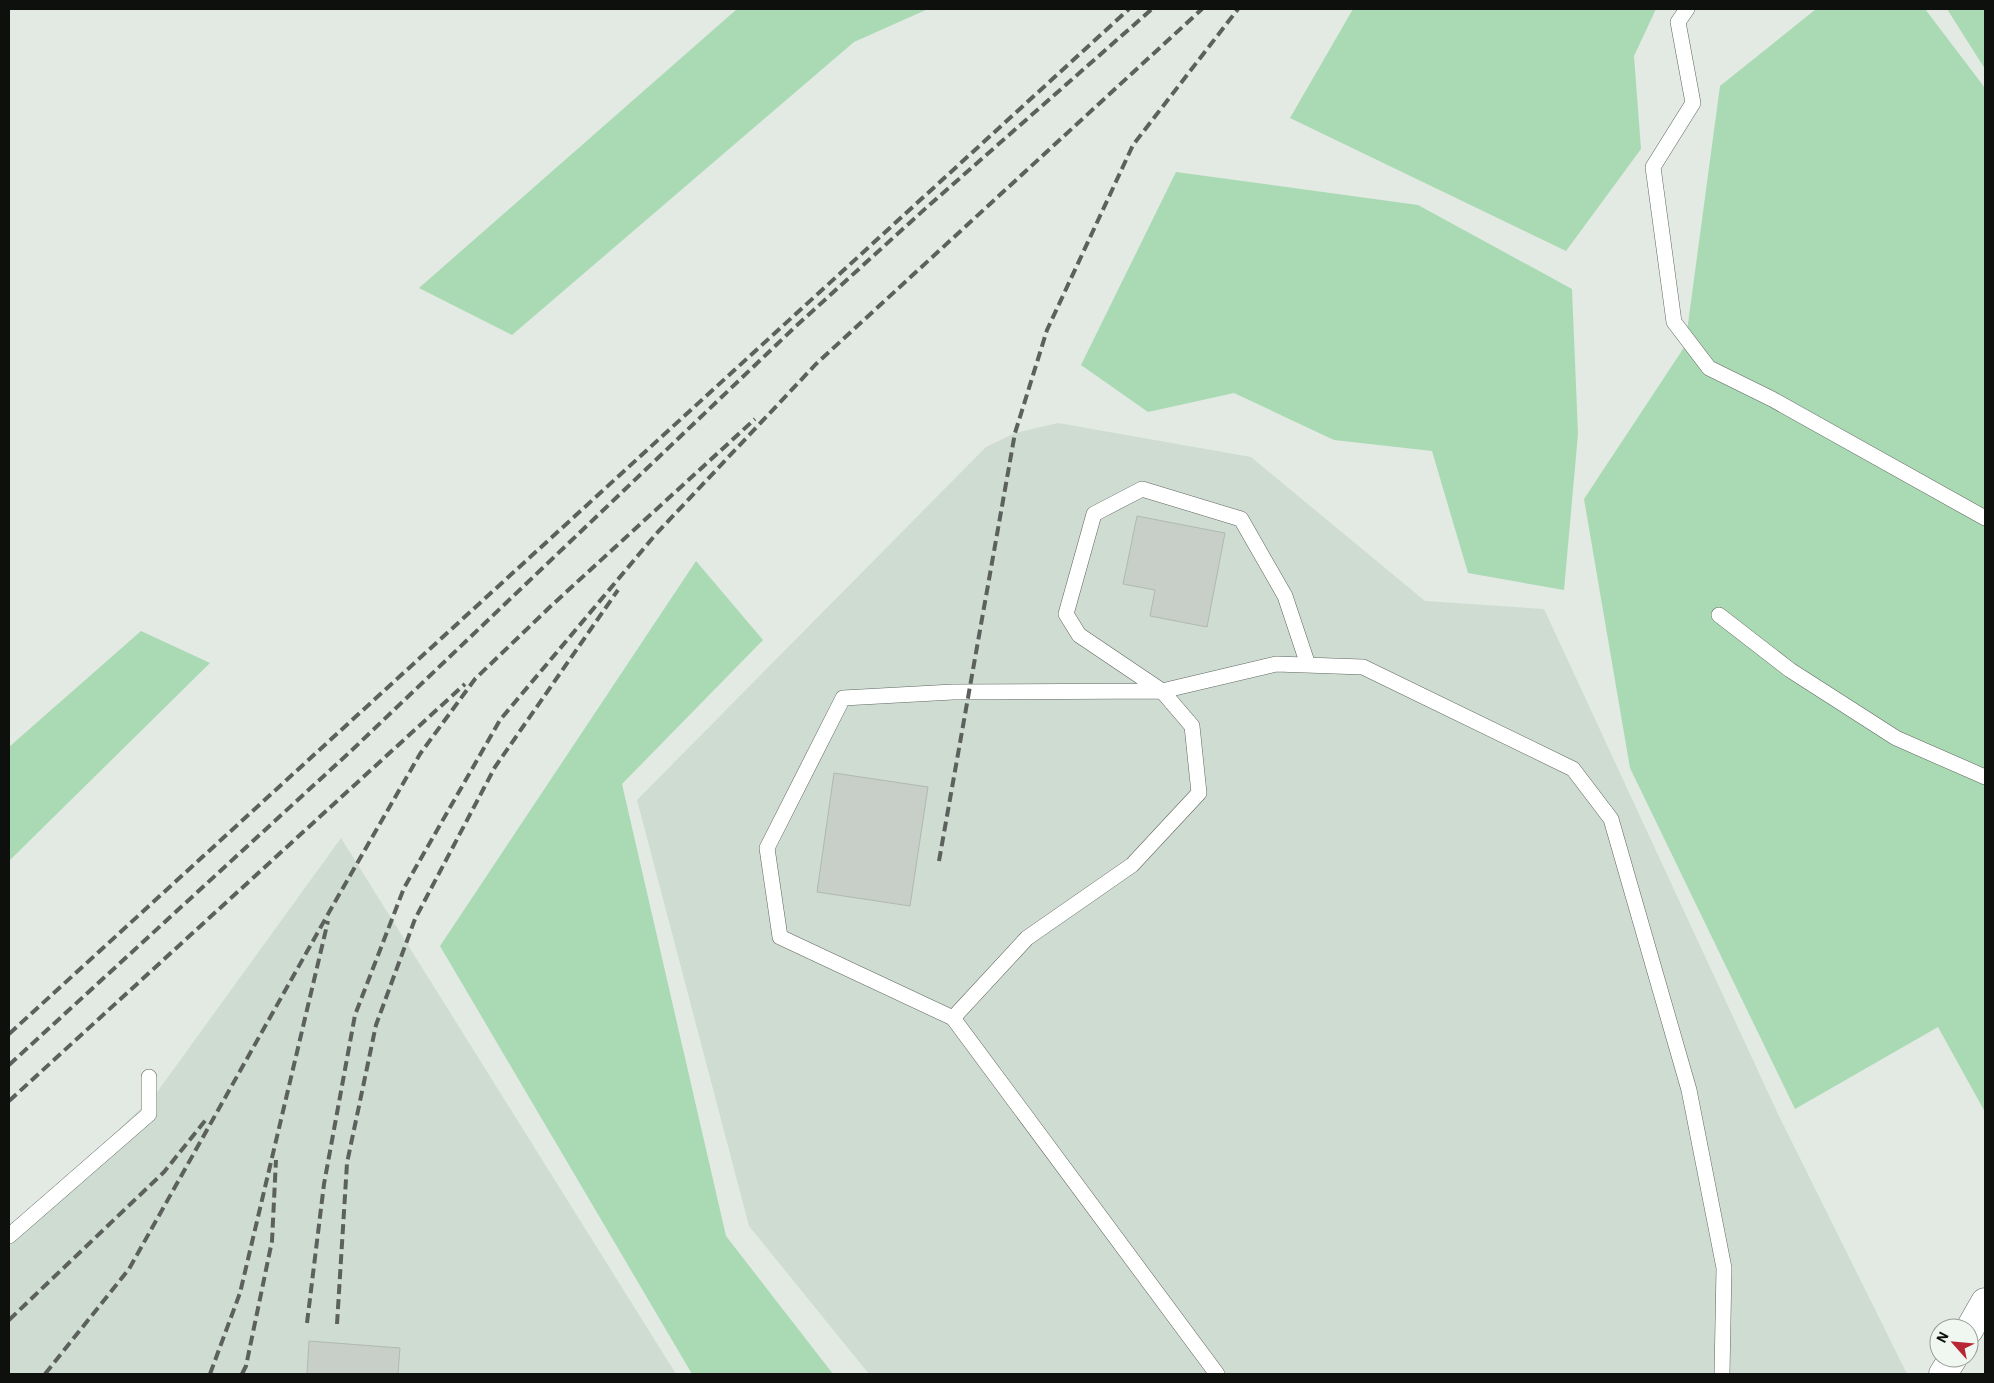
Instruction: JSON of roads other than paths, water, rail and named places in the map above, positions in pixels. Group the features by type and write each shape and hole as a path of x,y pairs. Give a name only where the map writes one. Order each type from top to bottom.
{"street":[{"path":"1976,1318 1985,1302"}],"lane":[{"path":"1687,9 1678,22 1693,103 1653,167 1674,322 1709,368 1772,399 1985,518"},
{"path":"953,1018 1027,938 1132,865 1200,792 1192,726 1162,691 1079,635 1066,614 1094,514 1142,489 1241,519 1286,596 1308,665"},
{"path":"1719,615 1790,670 1896,738 1985,777"},
{"path":"1217,1374 953,1018 780,937 767,848 843,698 954,692 1162,691 1276,664 1363,667 1572,768 1611,819 1690,1099 1724,1268 1722,1374"},
{"path":"9,1236 149,1114 149,1078"}],"railway":[{"path":"9,1034 1129,9"},
{"path":"9,1065 351,751 795,327 926,208 1152,9"},
{"path":"307,1323 324,1184 355,1015 404,888 500,720 656,534 816,364 1202,9"},
{"path":"939,861 1015,433 1047,330 1133,145 1238,9"},
{"path":"45,1374 129,1269 420,754 475,679 552,605 755,419"},
{"path":"337,1324 347,1163 376,1025 415,919 495,767 618,590"},
{"path":"9,1101 465,684"},
{"path":"210,1374 240,1293 328,921"},
{"path":"9,1320 164,1172 208,1117"},
{"path":"242,1374 246,1366 272,1241 276,1160"}]}
